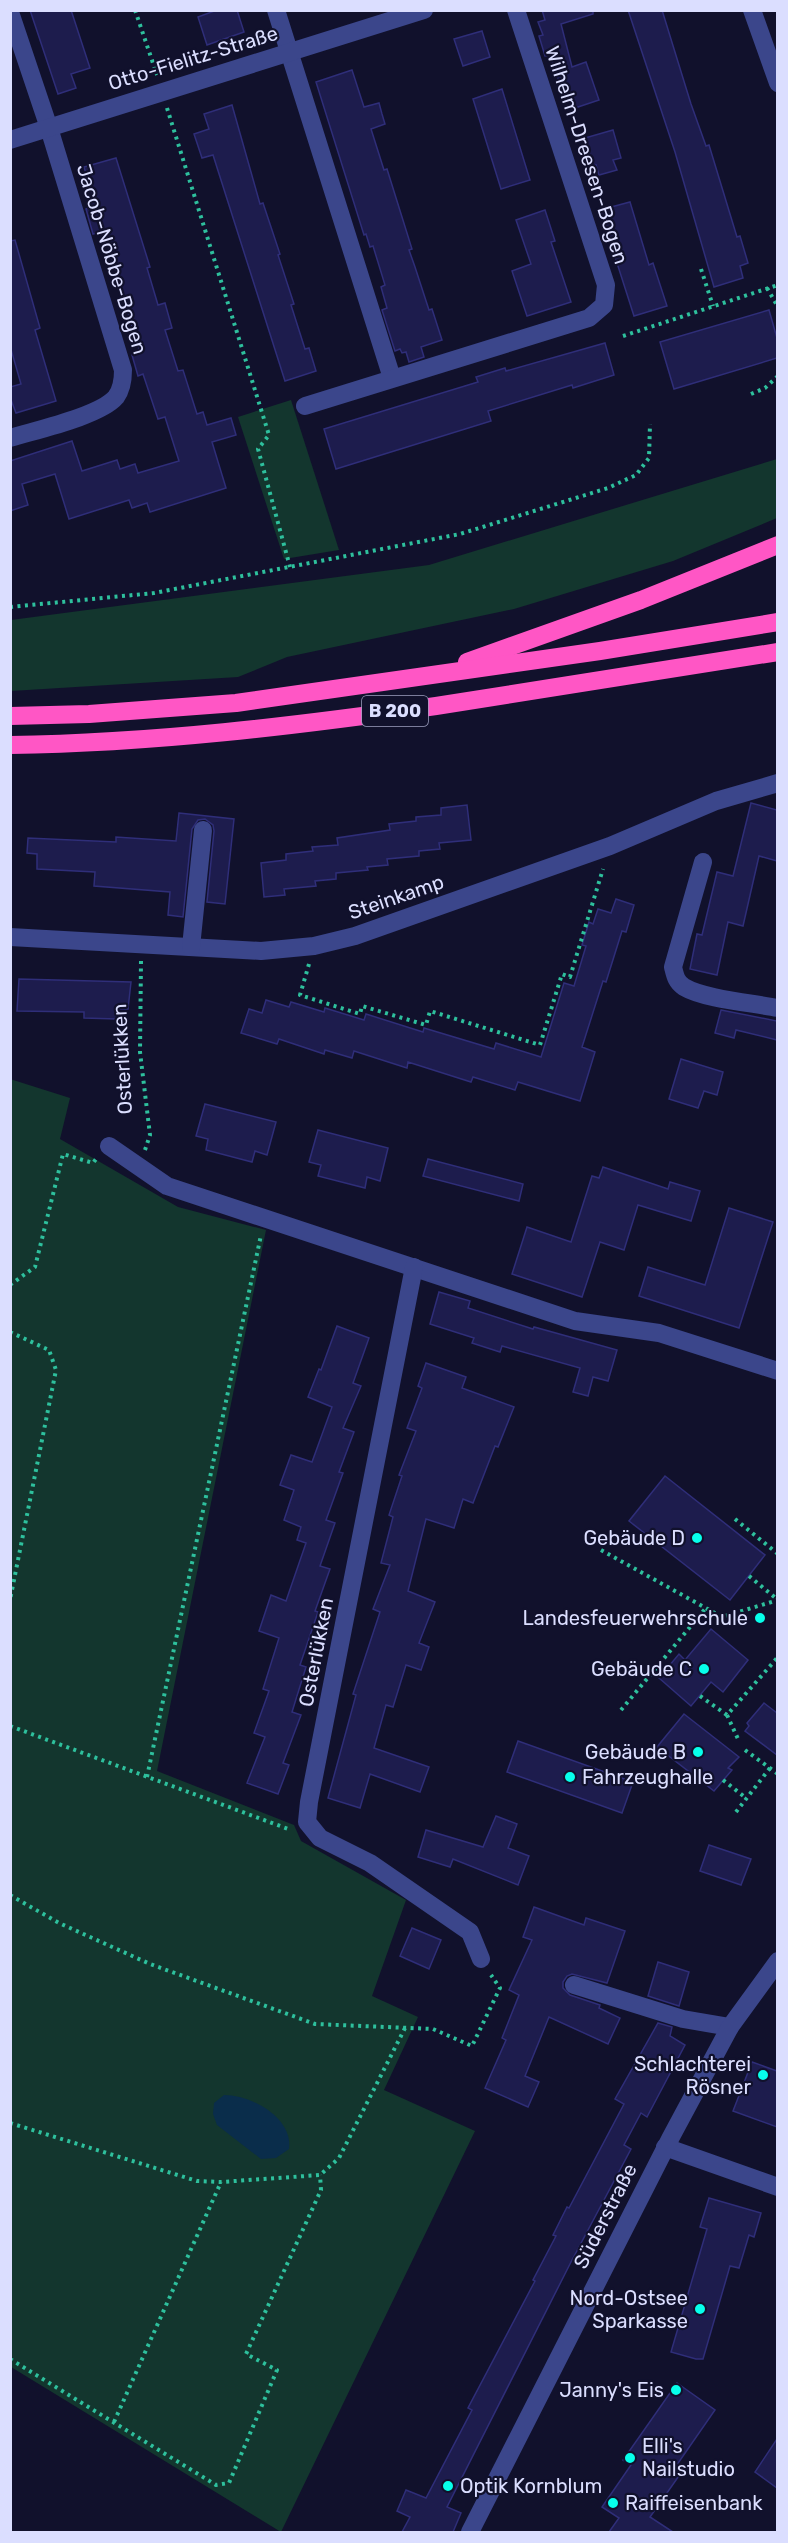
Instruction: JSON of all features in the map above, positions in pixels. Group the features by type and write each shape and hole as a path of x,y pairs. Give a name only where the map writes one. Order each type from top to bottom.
{"highway":[{"path":"431,675 641,600 777,545"},
{"name":"B 200","path":"10,716 89,714 236,703 777,622"},
{"name":"B 200","path":"10,746 88,744 192,737 585,684 777,652"}],"street":[{"path":"276,10 392,378"},
{"name":"Otto-Fielitz-Straße","path":"10,140 424,10"},
{"name":"Wilhelm-Dreesen-Bogen","path":"305,406 590,318 604,306 606,285 516,10"},
{"path":"752,10 777,83"},
{"name":"Jacob-Nöbbe-Bogen","path":"10,12 49,128 123,370 118,395 109,404 92,413 10,438"},
{"name":"Steinkamp","path":"10,937 261,951 314,946 355,936 610,846 716,801 777,783"},
{"path":"191,948 202,830"},
{"path":"703,862 673,967 676,979 683,986 697,992 777,1008"},
{"path":"109,1146 167,1186 576,1321 659,1333 777,1371"},
{"name":"Osterlükken","path":"311,1830 307,1822 309,1802 414,1267"},
{"path":"311,1830 320,1838 370,1863 470,1932 481,1959"},
{"name":"Süderstraße","path":"470,2532 665,2147 730,2027 777,1961"},
{"path":"574,1985 683,2019 730,2027"},
{"path":"665,2147 777,2187"}],"path":[{"path":"135,10 269,435 258,449 290,567"},
{"path":"701,269 713,306"},
{"path":"623,336 777,285"},
{"path":"767,288 777,308"},
{"path":"751,394 765,388 777,376"},
{"path":"10,607 154,593 459,534 608,488 636,475 649,458 650,424"},
{"path":"314,946 300,995 360,1014 362,1006 426,1025 430,1011 540,1045 562,974 570,977 610,846"},
{"name":"Osterlükken","path":"139,1168 150,1135 140,1052 141,945"},
{"path":"10,1285 35,1267 63,1154 93,1163 109,1146"},
{"path":"147,1778 264,1218"},
{"path":"10,1332 48,1350 56,1370 10,1600"},
{"path":"735,1519 777,1554"},
{"path":"601,1550 722,1617 777,1600"},
{"path":"749,1576 777,1600"},
{"path":"621,1710 705,1609"},
{"path":"727,1715 777,1657"},
{"path":"700,1696 727,1715 738,1739"},
{"path":"10,1726 300,1833 311,1830"},
{"path":"745,1750 777,1774"},
{"path":"736,1812 770,1768"},
{"path":"723,1780 747,1798"},
{"path":"10,1895 59,1923 150,1964 315,2024 433,2029 472,2046 500,1988 481,1959"},
{"path":"10,2123 196,2181 221,2182 320,2175 339,2158 405,2028"},
{"path":"10,2359 216,2485 229,2483 277,2370 246,2354 321,2190 320,2175"},
{"path":"114,2422 221,2182"}],"green space":[{"path":"291,400 339,550 284,559 238,417"},
{"path":"777,459 777,518 673,561 514,609 287,657 238,677 11,691 11,620 429,565"},
{"path":"10,1079 70,1098 60,1139 178,1207 266,1230 157,1771 294,1825 301,1841 406,1900 372,1996 418,2017 384,2090 475,2131 281,2532 11,2367"}],"water":[{"path":"224,2095 247,2099 269,2110 284,2127 289,2138 289,2149 276,2158 261,2159 217,2125 213,2114 214,2103"}],"building":[{"path":"30,10 71,10 90,68 71,74 76,88 58,94"},
{"path":"217,10 237,10 244,32 207,45 198,17"},
{"path":"542,10 593,10 593,14 561,24 572,67 586,62 599,100 569,110 550,55 545,56 539,36 543,35 538,22 545,20"},
{"path":"628,10 662,10 691,104 706,146 709,145 737,237 740,236 748,263 740,266 743,278 714,287 675,152"},
{"path":"482,31 490,57 463,66 454,39"},
{"path":"352,70 364,107 379,103 385,124 371,129 384,170 387,169 412,249 409,250 429,310 432,309 442,340 421,347 424,357 409,362 406,352 402,353 400,349 395,351 382,310 387,308 381,287 385,285 373,246 370,247 366,234 364,235 316,82"},
{"path":"502,89 530,180 501,189 473,99"},
{"path":"232,105 260,204 263,203 280,254 278,255 294,304 291,305 305,349 309,348 316,371 285,381 213,155 202,158 194,134 209,129 204,114"},
{"path":"613,130 621,158 613,160 617,170 599,175 596,165 593,166 585,138"},
{"path":"116,158 150,267 147,268 158,305 165,303 172,328 165,330 178,371 183,370 197,414 203,412 207,425 231,418 236,435 212,442 226,488 150,512 147,503 132,508 129,500 69,519 55,474 22,484 28,505 10,511 10,461 72,441 82,471 117,460 120,469 135,464 138,473 179,461 165,417 158,419 143,374 138,376 132,355 140,353 104,231 93,234 86,209 91,207 89,199 93,197 84,167"},
{"path":"630,202 649,265 653,263 667,306 634,316 600,210"},
{"path":"545,210 555,241 551,242 571,302 527,316 512,271 531,264 516,220"},
{"path":"15,240 40,328 35,330 56,401 16,413 10,397 10,387 21,384 10,346 10,241"},
{"path":"769,310 777,338 777,358 674,389 660,342"},
{"path":"605,343 614,375 573,388 572,385 488,411 491,421 336,469 324,429 478,382 476,377 505,368 506,371"},
{"path":"751,803 777,810 777,861 759,856 743,926 728,922 717,975 690,969 697,934 702,935 717,872 733,876"},
{"path":"467,805 471,840 439,843 440,849 419,851 419,856 387,859 388,865 367,867 368,870 336,873 336,879 315,881 316,886 284,889 285,895 264,897 261,863 286,860 286,854 313,851 312,847 338,845 337,838 390,830 389,824 416,821 416,817 441,815 441,808"},
{"path":"179,813 234,819 225,904 207,902 214,831 213,825 205,819 198,820 192,829 183,917 168,915 170,892 94,886 95,872 37,869 37,854 27,853 28,838 116,842 116,837 176,841"},
{"path":"616,899 634,905 626,932 622,931 606,982 603,981 582,1047 595,1052 580,1101 518,1082 515,1090 473,1077 471,1082 408,1062 407,1068 354,1051 352,1058 325,1050 324,1054 279,1039 277,1044 241,1033 249,1009 262,1013 266,1000 289,1007 291,1002 324,1012 325,1008 364,1020 366,1014 423,1032 424,1028 494,1049 496,1043 541,1057 564,983 574,986 586,946 582,945 589,922 593,924 598,909 611,913"},
{"path":"19,979 131,982 128,1009 119,1009 117,1019 84,1018 84,1012 17,1011"},
{"path":"721,1010 777,1021 777,1040 736,1030 734,1038 715,1033"},
{"path":"681,1059 723,1072 717,1095 704,1091 698,1108 669,1099"},
{"path":"205,1104 276,1122 267,1155 255,1151 252,1162 206,1150 208,1139 196,1136"},
{"path":"318,1130 388,1148 380,1181 367,1177 365,1188 318,1176 321,1165 309,1162"},
{"path":"428,1159 523,1184 519,1201 423,1176"},
{"path":"603,1167 668,1189 670,1182 700,1191 691,1221 638,1205 624,1250 600,1242 582,1297 512,1274 527,1227 571,1242 592,1176 599,1178"},
{"path":"729,1208 773,1222 739,1328 639,1296 648,1267 705,1285"},
{"path":"439,1292 470,1301 468,1308 533,1329 534,1327 617,1350 608,1381 593,1377 588,1396 573,1392 580,1368 502,1346 500,1352 472,1343 474,1338 430,1324"},
{"path":"337,1326 369,1338 353,1383 361,1386 343,1428 354,1432 339,1472 343,1473 326,1520 335,1523 320,1566 330,1569 300,1665 306,1667 292,1712 301,1715 283,1763 289,1765 278,1794 247,1783 265,1737 254,1733 269,1691 263,1689 279,1638 259,1631 271,1595 286,1601 306,1543 297,1540 301,1527 284,1520 294,1490 280,1485 291,1455 312,1462 332,1407 308,1397 319,1369 321,1370"},
{"path":"426,1363 466,1377 462,1388 514,1407 498,1447 495,1446 473,1503 463,1499 454,1528 426,1519 408,1591 435,1602 419,1643 429,1647 421,1670 406,1665 393,1707 386,1705 374,1748 429,1767 420,1792 370,1774 360,1808 328,1798 356,1695 353,1694 380,1612 373,1609 390,1565 381,1563 393,1517 389,1515 402,1476 399,1475 416,1431 407,1428 422,1388 418,1386"},
{"name":"Gebäude D","path":"665,1476 765,1555 730,1600 629,1521"},
{"name":"Gebäude C","path":"711,1629 748,1660 723,1692 711,1682 691,1706 659,1678 679,1654 685,1660"},
{"path":"764,1703 777,1713 777,1755 745,1731 749,1726 747,1723"},
{"name":"Gebäude B","path":"684,1714 739,1757 728,1768 732,1770 714,1791 657,1747"},
{"name":"Fahrzeughalle","path":"518,1741 633,1782 622,1813 507,1772"},
{"path":"496,1816 517,1824 508,1848 529,1856 518,1885 453,1859 450,1867 418,1857 426,1830 483,1847"},
{"path":"709,1845 751,1859 741,1885 700,1871"},
{"path":"534,1907 584,1925 586,1918 625,1931 607,1983 572,1974 567,1976 563,1982 563,1988 570,1995 600,2005 599,2008 620,2018 608,2044 549,2017 525,2076 539,2082 528,2107 485,2088 506,2040 502,2038 519,1995 509,1990 532,1940 523,1937"},
{"path":"412,1928 441,1940 429,1969 400,1956"},
{"path":"658,1962 689,1972 679,2006 648,1996"},
{"path":"658,2023 672,2027 670,2036 685,2045 647,2117 641,2113 624,2145 631,2149 447,2507 461,2513 453,2532 402,2532 410,2517 397,2511 406,2490 426,2498 472,2410 468,2408 535,2281 533,2280 556,2236 553,2235 567,2207 569,2208 624,2104 615,2099"},
{"path":"752,2062 777,2071 777,2127 733,2111"},
{"path":"709,2198 761,2213 754,2237 749,2235 739,2268 730,2266 703,2359 696,2359 671,2352 707,2229 700,2227"},
{"path":"677,2383 715,2410 674,2469 681,2473 650,2517 673,2532 609,2532 619,2518 602,2507 631,2465 623,2460"},
{"path":"777,2439 777,2488 755,2472"}],"place":[{"name":"Gebäude D","path":"697,1538"},
{"name":"Landesfeuerwehrschule","path":"760,1618"},
{"name":"Gebäude C","path":"704,1669"},
{"name":"Gebäude B","path":"698,1752"},
{"name":"Fahrzeughalle","path":"570,1777"},
{"name":"Schlachterei Rösner","path":"763,2075"},
{"name":"Nord-Ostsee Sparkasse","path":"700,2309"},
{"name":"Janny's Eis","path":"676,2390"},
{"name":"Elli's Nailstudio","path":"630,2458"},
{"name":"Optik Kornblum","path":"448,2486"},
{"name":"Raiffeisenbank","path":"613,2503"}]}
